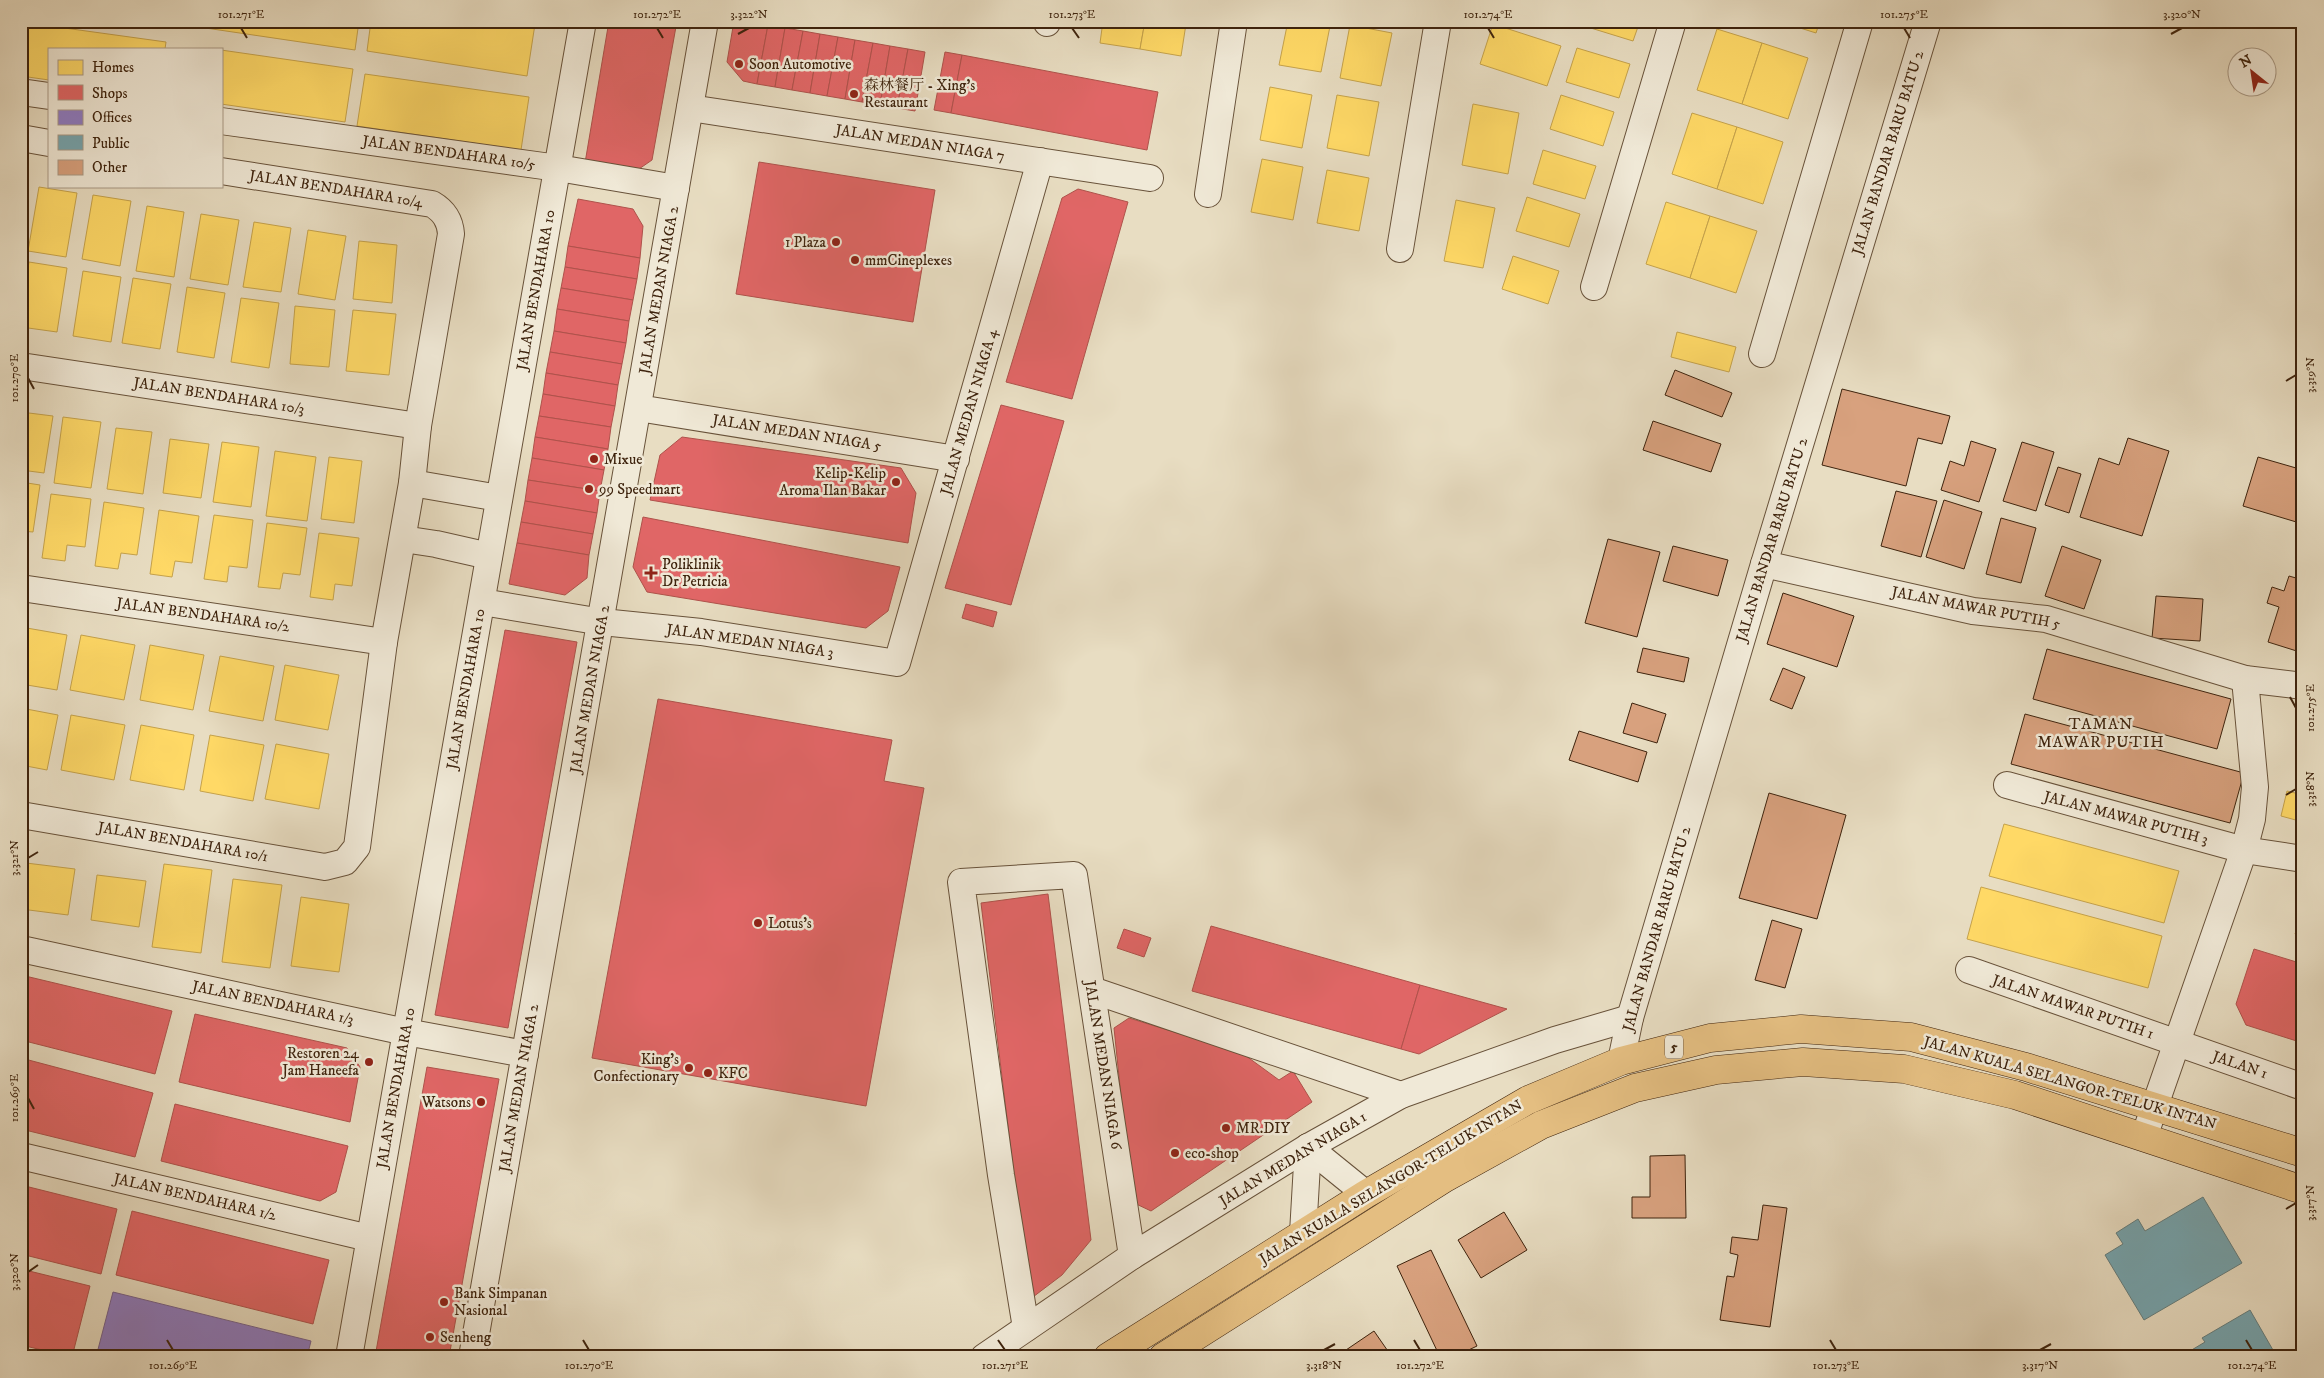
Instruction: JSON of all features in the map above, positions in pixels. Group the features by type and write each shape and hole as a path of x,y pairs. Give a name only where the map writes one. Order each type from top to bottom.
{"highway":[{"name":"JALAN KUALA SELANGOR-TELUK INTAN","path":"1108,1357 1302,1233 1528,1100 1621,1061 1710,1038 1800,1029 1911,1037 2026,1067 2303,1152"},
{"name":"JALAN KUALA SELANGOR-TELUK INTAN","path":"1162,1357 1445,1178 1541,1125 1635,1088 1716,1070 1803,1062 1904,1069 2015,1095 2303,1190"}],"street":[{"name":"JALAN BENDAHARA 10","path":"349,1357 584,21"},
{"name":"JALAN MEDAN NIAGA 2","path":"472,1357 602,622 705,21"},
{"path":"1208,194 1234,21"},
{"path":"1400,249 1438,21"},
{"path":"1594,287 1673,21"},
{"path":"1762,354 1860,21"},
{"name":"JALAN BANDAR BARU BATU 2","path":"1621,1061 1630,1018 1764,564 1928,21"},
{"path":"21,92 48,96"},
{"name":"JALAN MEDAN NIAGA 7","path":"690,108 1150,178"},
{"name":"JALAN BENDAHARA 10/5","path":"222,121 558,168 676,188"},
{"path":"21,138 48,143"},
{"name":"JALAN MEDAN NIAGA 4","path":"897,663 1040,161"},
{"name":"JALAN BENDAHARA 10/4","path":"222,170 432,204 446,216 451,226 451,234 418,426"},
{"name":"JALAN BENDAHARA 10/3","path":"21,366 418,426"},
{"name":"JALAN MEDAN NIAGA 5","path":"638,408 956,459"},
{"path":"384,642 412,483 418,426"},
{"path":"412,483 499,498"},
{"path":"403,539 489,556"},
{"name":"JALAN MAWAR PUTIH 5","path":"1764,564 1973,610 2046,618 2245,679 2303,686"},
{"name":"JALAN BENDAHARA 10/2","path":"21,588 384,642"},
{"name":"JALAN MEDAN NIAGA 3","path":"482,602 602,622 700,632 897,663"},
{"name":"JALAN BENDAHARA 10/1","path":"21,815 324,867 345,862 357,847 384,642"},
{"path":"2144,1137 2244,850 2252,819 2255,787 2245,679"},
{"name":"JALAN MAWAR PUTIH 3","path":"2007,786 2244,850 2303,859"},
{"name":"JALAN MEDAN NIAGA 6","path":"1026,1328 1001,1175 961,882 1074,875 1132,1256"},
{"name":"JALAN BENDAHARA 1/3","path":"21,949 406,1032 525,1054"},
{"name":"JALAN MAWAR PUTIH 1","path":"1969,970 2178,1043"},
{"path":"1092,990 1401,1095"},
{"name":"JALAN MEDAN NIAGA 1","path":"984,1357 1132,1256 1308,1148 1401,1095 1556,1040 1630,1018"},
{"name":"JALAN 1","path":"2178,1043 2303,1086"},
{"path":"1308,1148 1366,1194"},
{"path":"1302,1233 1308,1148"},
{"name":"JALAN BENDAHARA 1/2","path":"21,1156 370,1238"}],"building: Homes":[{"path":"192,21 359,21 355,50 192,26"},
{"path":"371,21 515,21 535,24 527,76 367,51"},
{"path":"921,21 962,21 960,28"},
{"path":"1103,21 1145,21 1140,49 1100,43"},
{"path":"1145,21 1186,24 1181,56 1140,49"},
{"path":"1288,21 1331,21 1321,72 1279,65"},
{"path":"1582,21 1640,21 1633,41 1581,25"},
{"path":"1778,21 1820,21 1816,33"},
{"path":"21,22 166,42 165,48 48,48 48,80 21,76"},
{"path":"1493,24 1561,46 1547,86 1480,64"},
{"path":"1350,25 1392,33 1381,86 1340,78"},
{"path":"1717,29 1762,43 1742,104 1697,90"},
{"path":"1762,43 1808,58 1788,119 1742,104"},
{"path":"1577,48 1630,64 1619,98 1566,82"},
{"path":"222,50 353,69 345,122 222,104"},
{"path":"365,74 529,97 521,150 357,126"},
{"path":"1270,87 1312,95 1302,148 1260,140"},
{"path":"1337,95 1379,102 1369,156 1327,148"},
{"path":"1561,95 1614,112 1603,146 1550,129"},
{"path":"1473,104 1519,113 1508,174 1462,165"},
{"path":"1692,113 1737,127 1717,189 1672,174"},
{"path":"1737,127 1783,142 1763,204 1717,189"},
{"path":"1543,150 1596,166 1585,199 1533,184"},
{"path":"1262,159 1303,167 1293,220 1251,212"},
{"path":"1327,170 1369,178 1359,231 1317,223"},
{"path":"39,187 77,193 66,257 28,251"},
{"path":"93,195 131,201 120,266 82,259"},
{"path":"1527,197 1580,214 1569,247 1516,231"},
{"path":"1456,200 1495,208 1483,268 1444,261"},
{"path":"1666,202 1710,216 1690,278 1646,264"},
{"path":"147,206 184,212 174,277 136,271"},
{"path":"201,214 239,220 228,285 190,279"},
{"path":"1710,216 1757,231 1736,293 1690,278"},
{"path":"254,222 291,228 281,292 243,287"},
{"path":"308,230 346,236 335,300 298,294"},
{"path":"359,241 397,245 392,303 353,299"},
{"path":"1513,256 1559,271 1548,304 1502,289"},
{"path":"29,262 67,268 57,332 21,327 21,312"},
{"path":"83,271 121,277 111,342 73,336"},
{"path":"133,278 171,284 160,349 122,343"},
{"path":"187,287 225,293 214,358 177,352"},
{"path":"241,298 279,303 269,368 231,362"},
{"path":"295,306 335,310 329,367 290,364"},
{"path":"353,310 396,314 389,375 346,371"},
{"path":"1677,332 1736,347 1729,372 1671,357"},
{"path":"21,412 53,416 44,473 21,470"},
{"path":"63,417 101,422 91,488 54,483"},
{"path":"116,428 152,432 143,494 107,489"},
{"path":"170,439 209,444 201,498 163,493"},
{"path":"222,442 259,447 251,507 213,502"},
{"path":"275,451 316,457 307,521 266,516"},
{"path":"329,457 362,461 354,523 321,519"},
{"path":"21,482 40,485 33,532 21,531"},
{"path":"51,494 91,499 85,547 67,545 65,561 42,558"},
{"path":"104,502 144,508 137,555 121,553 118,569 95,566"},
{"path":"159,510 199,516 192,563 175,561 172,577 150,574"},
{"path":"214,515 253,520 247,568 229,566 227,582 204,579"},
{"path":"267,523 307,528 300,575 283,573 280,589 258,587"},
{"path":"319,533 359,538 352,586 335,584 333,600 310,597"},
{"path":"21,627 67,635 57,690 21,684"},
{"path":"81,635 135,645 124,700 70,690"},
{"path":"150,645 204,655 193,710 140,700"},
{"path":"220,656 274,666 263,721 209,711"},
{"path":"285,665 339,675 328,730 275,720"},
{"path":"21,708 58,715 47,770 21,765"},
{"path":"71,715 125,725 114,780 61,770"},
{"path":"141,725 194,735 184,790 130,780"},
{"path":"210,735 264,745 253,801 200,791"},
{"path":"276,744 329,754 319,809 265,799"},
{"path":"2287,791 2303,795 2303,822 2281,816"},
{"path":"2004,824 2179,871 2164,923 1989,876"},
{"path":"26,863 75,869 68,915 21,909"},
{"path":"164,864 212,870 201,953 152,947"},
{"path":"97,875 146,881 139,927 91,920"},
{"path":"233,879 282,885 270,968 222,962"},
{"path":"1981,887 2162,936 2148,988 1967,939"},
{"path":"301,897 349,904 339,972 291,966"},
{"path":"2303,911 2303,936 2295,934"}],"building: Shops":[{"path":"609,21 677,21 652,160 636,171 585,163"},
{"path":"734,21 768,25 757,84 743,81 727,62"},
{"path":"768,25 785,28 775,87 757,84"},
{"path":"785,28 803,31 792,90 775,87"},
{"path":"803,31 820,34 810,93 792,90"},
{"path":"820,34 838,37 827,96 810,93"},
{"path":"838,37 855,40 845,99 827,96"},
{"path":"855,40 873,43 862,102 845,99"},
{"path":"873,43 890,46 880,105 862,102"},
{"path":"890,46 908,49 897,108 880,105"},
{"path":"908,49 925,52 915,111 897,108"},
{"path":"945,52 962,55 951,113 934,110"},
{"path":"962,55 1158,92 1147,150 951,113"},
{"name":"1 Plaza","path":"759,162 935,190 913,322 736,294"},
{"path":"1078,189 1128,202 1072,399 1006,382 1062,198"},
{"path":"578,199 633,209 643,226 640,258 568,246"},
{"path":"568,246 640,258 637,279 565,267"},
{"path":"565,267 637,279 633,300 561,288"},
{"path":"561,288 633,300 629,321 557,309"},
{"path":"557,309 629,321 626,343 554,331"},
{"path":"554,331 626,343 622,364 550,352"},
{"path":"550,352 622,364 618,385 546,373"},
{"path":"546,373 618,385 615,406 543,394"},
{"path":"543,394 615,406 611,427 539,416"},
{"path":"1001,405 1064,421 1011,605 945,588"},
{"path":"539,416 611,427 608,449 535,437"},
{"path":"535,437 608,449 604,470 532,458"},
{"path":"682,437 901,468 916,493 908,543 650,500 660,455"},
{"path":"532,458 604,470 600,491 528,480"},
{"path":"528,480 600,491 597,513 525,501"},
{"path":"525,501 597,513 593,534 521,522"},
{"path":"643,517 900,567 888,611 866,628 647,592 633,567"},
{"path":"521,522 593,534 589,555 517,543"},
{"path":"517,543 589,555 587,578 565,595 509,584"},
{"path":"966,604 997,612 993,627 962,618"},
{"path":"505,630 577,642 508,1028 435,1015"},
{"name":"Lotus's","path":"658,699 892,740 884,781 924,788 866,1106 592,1058"},
{"path":"1048,894 1091,1240 1062,1275 1029,1300 981,903"},
{"path":"1211,926 1420,985 1401,1049 1192,991"},
{"path":"1124,929 1151,938 1144,957 1117,948"},
{"path":"2254,949 2303,964 2303,1043 2246,1025 2236,1004"},
{"path":"21,975 172,1011 155,1074 21,1040"},
{"path":"1420,985 1507,1009 1419,1054 1401,1049"},
{"path":"195,1014 347,1048 360,1067 350,1122 179,1082"},
{"path":"1129,1018 1242,1053 1279,1080 1293,1071 1312,1102 1151,1211 1132,1202 1114,1028"},
{"path":"21,1058 153,1093 135,1157 21,1129"},
{"path":"427,1067 499,1079 449,1357 375,1357"},
{"path":"175,1104 348,1146 336,1192 320,1201 161,1161"},
{"path":"21,1185 117,1209 101,1274 21,1254"},
{"path":"132,1211 329,1260 313,1324 116,1275"},
{"path":"21,1269 90,1286 72,1357 21,1345"}],"building: Offices":[{"path":"113,1292 311,1341 307,1357 96,1357"}],"building: Public":[{"path":"2203,1197 2242,1263 2144,1320 2105,1255 2123,1244 2116,1233 2138,1219 2145,1231"},
{"path":"2250,1310 2277,1357 2180,1357 2205,1342 2202,1338"}],"building: Other":[{"path":"1675,370 1732,393 1722,417 1665,395"},
{"path":"1842,389 1950,416 1942,444 1918,438 1906,486 1822,465"},
{"path":"1653,421 1721,444 1711,472 1643,450"},
{"path":"2128,438 2169,451 2142,536 2080,517 2099,458 2119,465"},
{"path":"1971,441 1996,449 1979,502 1941,490 1950,461 1964,466"},
{"path":"2022,442 2054,452 2036,511 2003,501"},
{"path":"2258,457 2303,470 2303,524 2243,506"},
{"path":"2058,467 2081,474 2069,513 2045,505"},
{"path":"1896,491 1937,501 1921,557 1881,546"},
{"path":"1944,500 1982,512 1964,569 1926,557"},
{"path":"2001,518 2036,528 2021,583 1986,574"},
{"path":"1608,539 1660,552 1637,637 1585,623"},
{"path":"1673,546 1728,560 1718,596 1663,581"},
{"path":"2062,546 2101,560 2084,609 2045,596"},
{"path":"2289,576 2303,580 2303,653 2268,642 2279,607 2267,603 2272,587 2284,591"},
{"path":"1783,593 1854,616 1837,667 1767,644"},
{"path":"2156,596 2203,599 2200,641 2152,638"},
{"path":"1643,648 1689,658 1684,682 1637,672"},
{"path":"2047,649 2231,699 2217,749 2033,699"},
{"path":"1783,668 1805,677 1792,709 1770,700"},
{"path":"1632,703 1666,714 1657,743 1623,733"},
{"path":"2025,714 2244,773 2230,823 2011,764"},
{"path":"1579,731 1647,752 1638,782 1569,760"},
{"path":"1769,793 1846,815 1817,919 1739,898"},
{"path":"1772,920 1802,929 1785,988 1755,980"},
{"path":"1685,1155 1686,1218 1632,1218 1632,1197 1650,1197 1650,1156"},
{"path":"1763,1205 1787,1208 1770,1327 1720,1320 1727,1276 1734,1277 1738,1255 1730,1253 1732,1237 1758,1240"},
{"path":"1504,1212 1527,1250 1481,1278 1458,1240"},
{"path":"1431,1250 1477,1346 1454,1357 1440,1357 1397,1266"},
{"path":"1374,1331 1392,1357 1351,1357 1346,1350"}],"place":[{"name":"Soon Automotive","path":"739,64"},
{"name":"森林餐厅 - Xing's Restaurant","path":"854,94"},
{"name":"1 Plaza","path":"836,242"},
{"name":"mmCineplexes","path":"855,260"},
{"name":"Mixue","path":"594,459"},
{"name":"Kelip-Kelip Aroma Ilan Bakar","path":"896,482"},
{"name":"99 Speedmart","path":"589,489"},
{"name":"Poliklinik Dr Petricia","path":"651,573"},
{"name":"Lotus's","path":"758,923"},
{"name":"Restoren 24 Jam Haneefa","path":"369,1062"},
{"name":"King's Confectionary","path":"689,1068"},
{"name":"KFC","path":"708,1073"},
{"name":"Watsons","path":"481,1102"},
{"name":"MR.DIY","path":"1226,1128"},
{"name":"eco-shop","path":"1175,1153"},
{"name":"Bank Simpanan Nasional","path":"444,1302"},
{"name":"Senheng","path":"430,1337"}],"district":[{"name":"TAMAN MAWAR PUTIH","path":"2101,733"}]}
